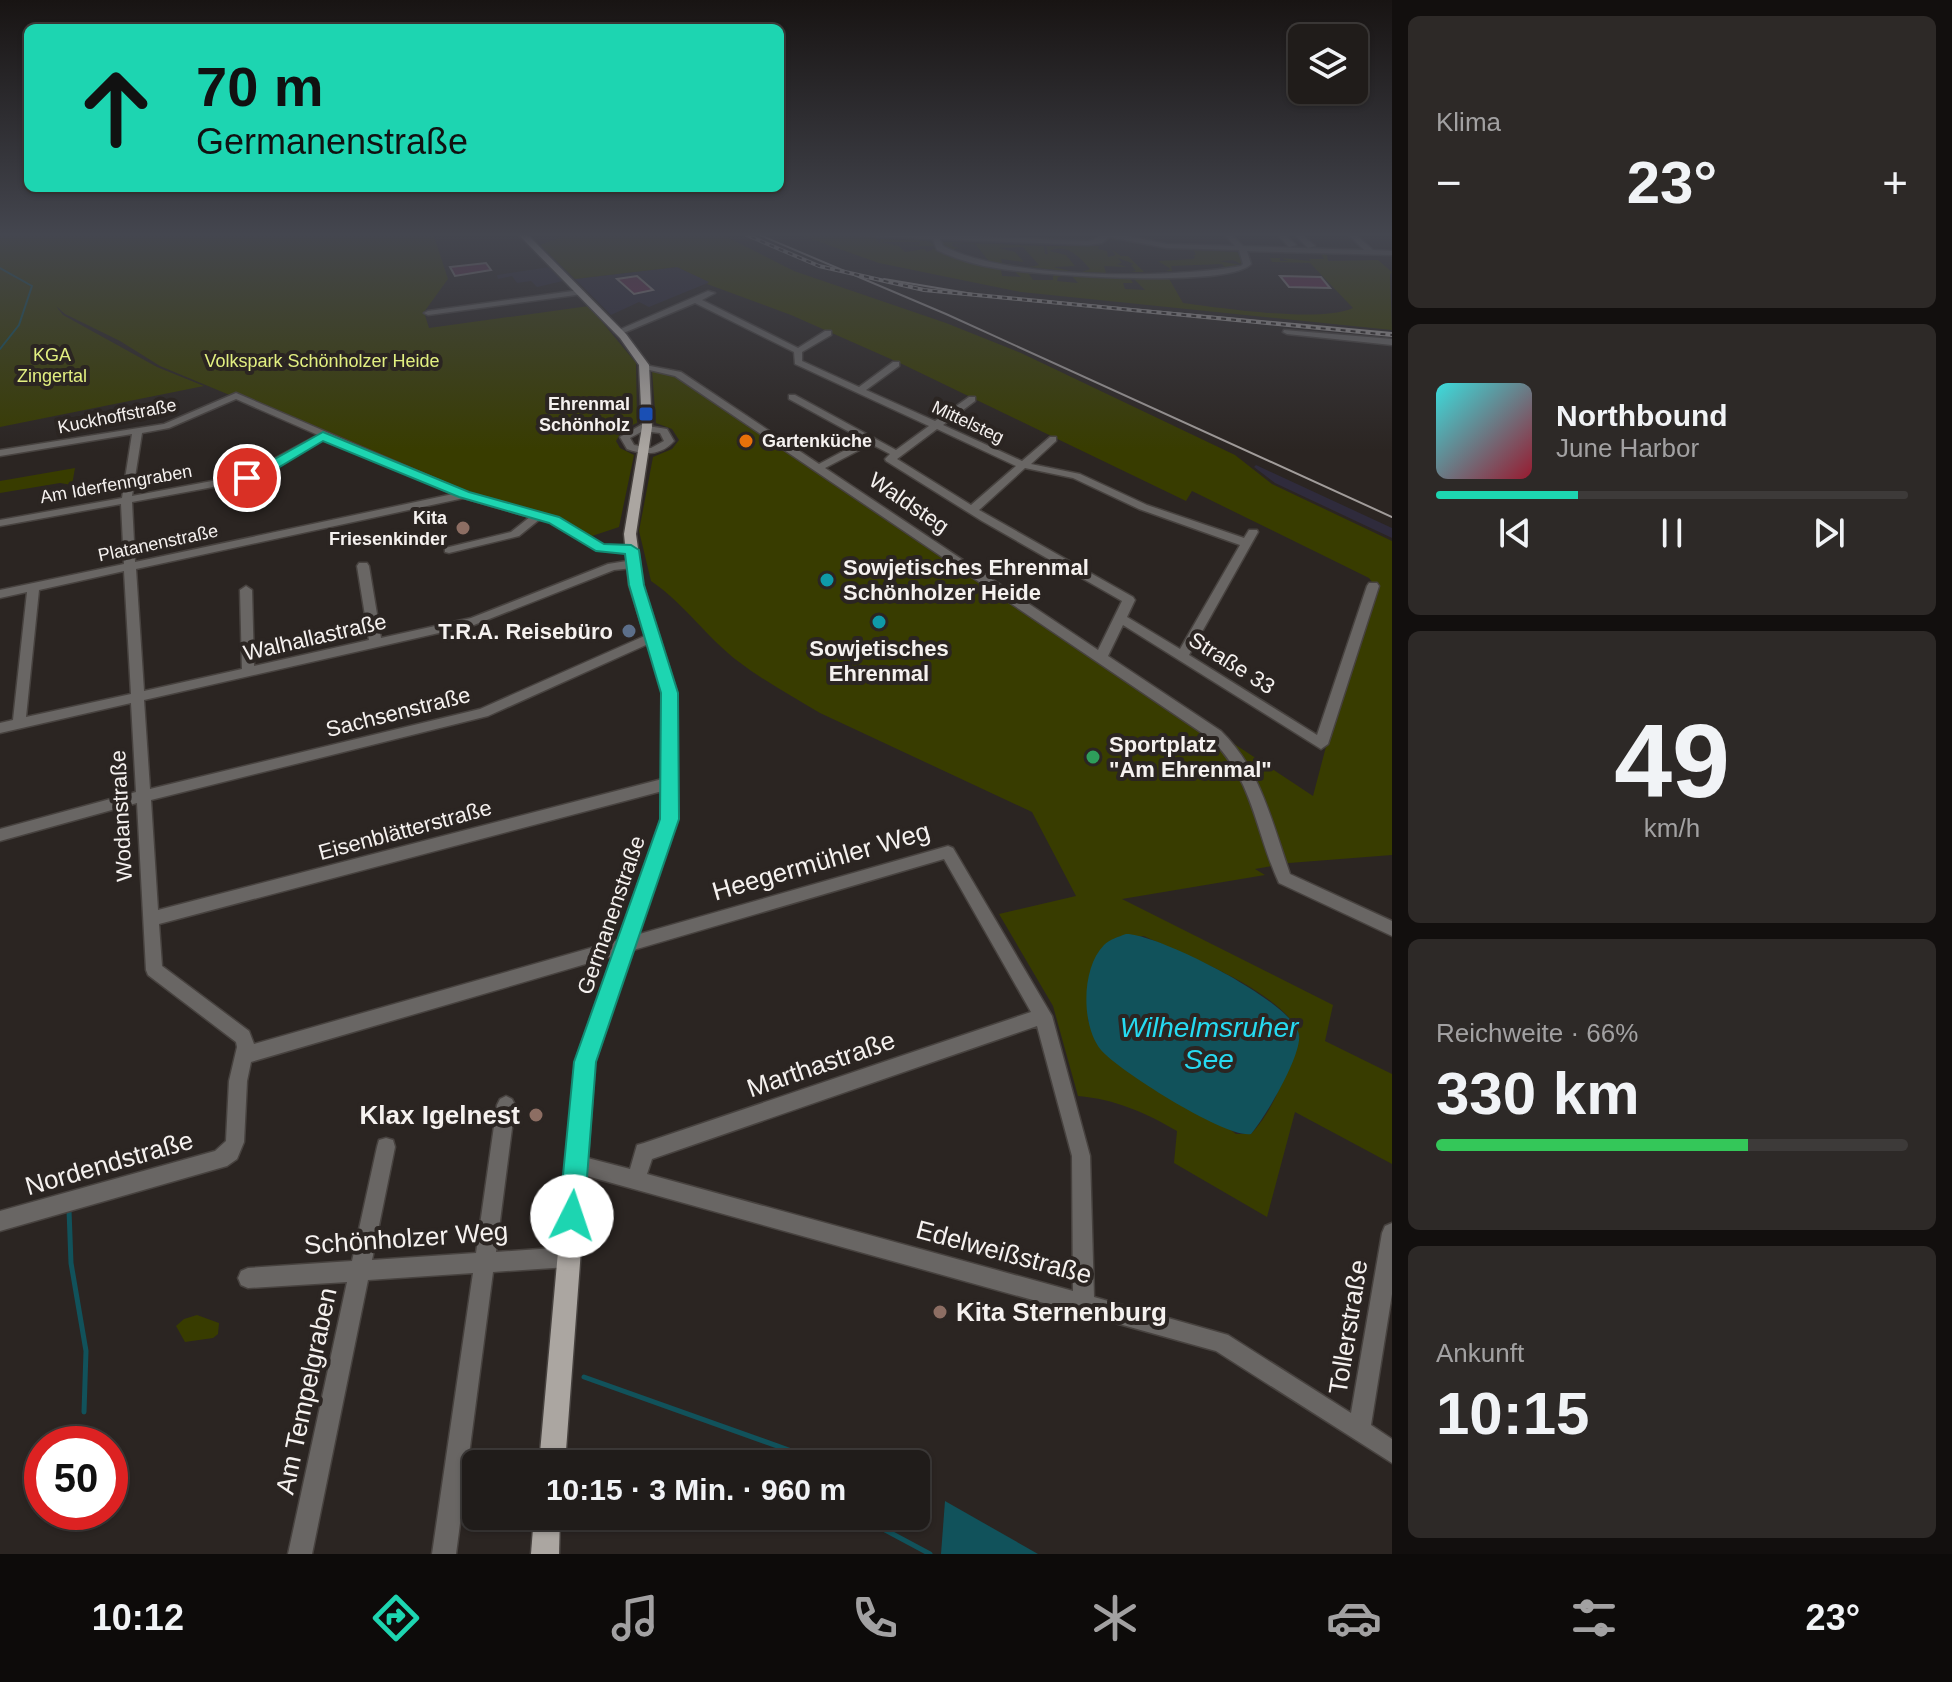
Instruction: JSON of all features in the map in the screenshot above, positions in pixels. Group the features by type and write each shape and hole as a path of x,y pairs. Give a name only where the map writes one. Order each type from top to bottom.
{"main road":[{"path":"593,306 640,356 645,368"},
{"name":"Germanenstraße","path":"576,1164 585,1062 669,819 670,693 636,585 630,534 645,451 645,368"},
{"path":"553,1450 576,1164"},
{"path":"545,1554 546,1530"}],"street":[{"path":"428,313 482,306"},
{"path":"618,332 683,306"},
{"name":"Mittelsteg","path":"706,306 860,390 1023,465 1076,476 1143,507 1246,543"},
{"path":"1287,332 1392,342"},
{"path":"786,364 828,333"},
{"path":"860,390 896,364"},
{"name":"Waldsteg","path":"645,368 678,374 1216,735 1233,751 1251,784 1284,878 1392,929"},
{"name":"Kuckhoffstraße","path":"0,453 181,421 236,396 323,436"},
{"path":"792,397 897,454"},
{"path":"972,399 938,427 890,459 897,466 1129,600 1101,657"},
{"path":"647,427 664,431 669,441 660,449 645,451 630,447 625,437 631,431 647,427"},
{"name":"Wodanstraße","path":"137,431 127,501 154,970 243,1037 245,1055"},
{"path":"323,436 464,495 566,525 601,548 632,557"},
{"name":"Am Iderfenngraben","path":"0,523 255,476 323,436"},
{"path":"972,510 1053,439"},
{"path":"818,468 871,440"},
{"name":"Platanenstraße","path":"0,594 464,495"},
{"path":"449,550 515,534 539,515"},
{"path":"1182,656 1253,532"},
{"name":"Walhallastraße","path":"0,728 474,621 632,557"},
{"path":"363,566 376,644"},
{"name":"Straße 33","path":"1120,618 1321,744 1373,586"},
{"path":"19,724 33,587"},
{"path":"246,590 248,672"},
{"name":"Sachsenstraße","path":"0,835 143,796 483,713 653,637"},
{"name":"Eisenblätterstraße","path":"150,919 670,783"},
{"name":"Heegermühler Weg","path":"245,1055 948,852 1043,1016 1081,1156 1084,1303"},
{"name":"Marthastraße","path":"636,1181 644,1152 1043,1016"},
{"name":"Nordendstraße","path":"0,1221 220,1159 230,1152 235,1142 238,1081 245,1055"},
{"path":"444,1554 506,1105"},
{"name":"Am Tempelgraben","path":"300,1554 386,1147"},
{"name":"Edelweißstraße","path":"576,1164 1221,1342 1392,1452"},
{"name":"Tollerstraße","path":"1359,1430 1392,1233"},
{"name":"Schönholzer Weg","path":"248,1278 568,1257"}],"shaded area":[{"path":"602,306 631,306 611,315"},
{"path":"1256,465 1392,528 1392,538 1275,483 1254,467"}],"green space":[{"name":"Volkspark Schönholzer Heide","path":"0,306 429,306 424,312 429,328 589,306 636,363 637,423 623,429 616,441 620,448 634,455 619,527 589,537 555,517 470,495 160,366 120,341 65,314 56,306 63,315 157,367 204,386 0,427 0,350 8,340 0,347"},
{"path":"765,306 895,306 946,323 1021,353 1235,455 1272,484 1392,541 1392,855 1289,863 1255,869 1265,875 1122,899 1333,1005 1325,1041 1392,1074 1392,1164 1295,1112 1267,1217 1174,1163 1177,1131 1130,1108 1078,1096 1053,1006 999,914 1076,896 1032,812 820,713 779,689 727,653 675,600 651,581 639,531 653,457 672,449 679,440 672,429 656,423 652,370 678,376 1313,796 1333,720 1377,589 1369,578 1192,491 1186,501 902,364","holes":["1144,936 1206,964 1269,999 1298,1029 1275,1098 1251,1134 1236,1134 1088,1021 1094,964 1104,946 1113,940"]},
{"path":"1153,306 1203,306 1318,314 1353,308 1351,306 1391,306 1392,330"},
{"path":"75,468 72,485 60,483 0,493 0,481"},
{"path":"197,1315 219,1323 218,1334 213,1338 185,1342 176,1326 184,1319"}],"water":[{"name":"Wilhelmsruher See","path":"1126,934 1165,945 1223,972 1292,1021 1299,1035 1295,1057 1265,1115 1251,1134 1220,1126 1174,1102 1112,1060 1094,1040 1086,997 1091,968 1104,945"},
{"path":"945,1501 1038,1554 941,1554"}],"waterway":[{"path":"0,349 19,325 25,306"},
{"path":"69,1210 71,1263 86,1351 84,1412"},
{"path":"584,1377 789,1450"},
{"path":"885,1530 930,1554"}],"tram line":[{"path":"926,306 1392,517"},
{"path":"1093,306 1392,333"}],"railway":[{"path":"1085,306 1392,335"}],"place":[{"name":"Ehrenmal Schönholz","path":"646,414"},
{"name":"Gartenküche","path":"746,441"},
{"name":"Kita Friesenkinder","path":"463,528"},
{"name":"Sowjetisches Ehrenmal Schönholzer Heide","path":"827,580"},
{"name":"Sowjetisches Ehrenmal","path":"879,622"},
{"name":"T.R.A. Reisebüro","path":"629,631"},
{"name":"Sportplatz \"Am Ehrenmal\"","path":"1093,757"},
{"name":"Klax Igelnest","path":"536,1115"},
{"name":"Kita Sternenburg","path":"940,1312"}],"route":[{"path":"247,478 262,473 323,436 464,495 554,520 601,548 631,550 636,585 670,693 669,819 585,1062 572,1216"}],"park label":[{"name":"KGA Zingertal","path":"52,365"}]}
